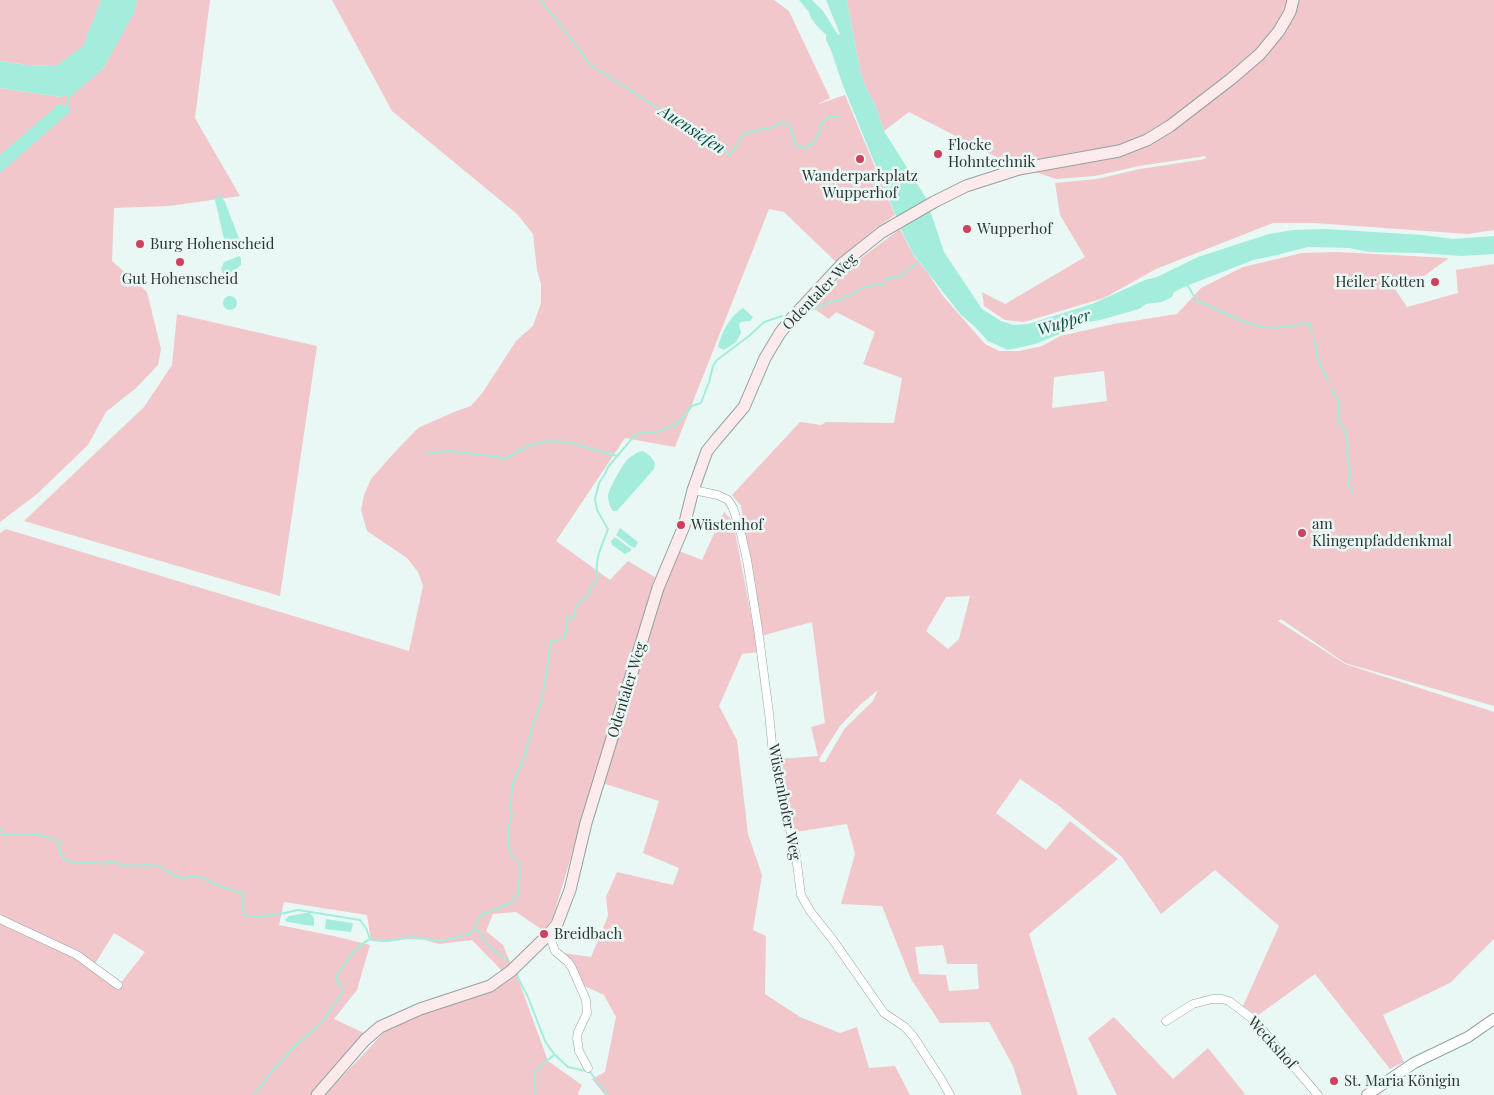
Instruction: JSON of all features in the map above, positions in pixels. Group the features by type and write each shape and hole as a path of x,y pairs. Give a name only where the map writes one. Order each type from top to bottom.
{"main road":[{"name":"Odentaler Weg","path":"317,1095 365,1040 380,1027 420,1009 490,986 511,971 557,924 570,890 586,823 658,588 684,526 693,490 707,452 744,407 761,365 780,333 792,318 843,263 890,226 934,202 966,186 1012,171 1112,153 1147,140 1170,126 1260,54 1280,31 1290,12 1293,0"}],"street":[{"name":"Wüstenhofer Weg","path":"693,490 718,495 728,500 733,508 740,529 754,602 773,754 796,856 802,896 810,911 833,940 884,1013 913,1036 950,1095"},
{"path":"0,919 77,956 118,985"},
{"path":"549,934 555,951 572,968 586,1000 587,1013 577,1038 580,1051 588,1068"},
{"name":"Weckshof","path":"1166,1021 1193,1004 1222,998 1229,1001 1254,1020 1318,1095"},
{"path":"1367,1095 1414,1063 1468,1037 1494,1019"}],"shaded area":[{"path":"0,0 101,0 83,47 56,66 27,65 0,61"},
{"path":"137,0 210,0 195,118 240,196 169,206 114,208 112,261 147,292 161,349 158,365 136,388 106,412 88,445 37,494 0,522 0,88 61,97 103,69 134,11"},
{"path":"332,0 774,0 789,11 830,98 816,105 845,95 895,215 876,228 836,262 784,212 769,209 675,447 625,438 556,541 610,580 628,561 655,577 553,917 544,931 516,912 493,914 486,931 503,945 512,967 504,973 472,940 439,944 425,940 409,939 384,942 371,941 367,915 284,902 279,925 370,945 357,990 334,1019 364,1033 310,1095 0,1095 0,533 6,529 409,651 423,586 418,572 407,558 367,531 361,510 364,495 371,479 418,428 471,406 483,392 516,341 533,326 541,303 541,284 537,270 533,234 517,214 392,111","holes":["114,933 145,952 119,985 93,967"]},
{"path":"847,0 1494,0 1494,230 1468,234 1314,223 1273,223 1156,269 1104,298 1024,322 1005,320 984,306 982,292 1005,304 1085,257 1060,215 1055,183 1097,179 1140,169 1205,159 1206,156 1139,166 1095,176 1056,179 1008,163 909,112 884,131 875,104 860,71"},
{"path":"900,229 914,256 943,296 985,344 999,351 1020,351 1042,346 1060,336 1114,324 1177,314 1201,288 1243,267 1302,253 1337,252 1449,258 1424,276 1389,280 1407,307 1458,293 1456,270 1494,264 1494,706 1345,663 1281,619 1278,621 1345,664 1494,712 1494,939 1450,983 1383,1015 1404,1062 1390,1069 1315,974 1257,1016 1243,1006 1279,926 1215,870 1161,914 1122,857 1059,806 1020,779 996,813 1046,850 1070,821 1118,859 1029,934 1078,1095 1022,1095 1013,1066 989,1022 940,1023 911,979 882,906 841,904 855,854 847,824 795,832 787,805 779,759 818,756 811,727 825,723 812,622 761,636 741,506 732,495 800,422 821,425 826,422 894,423 902,378 863,364 875,332 836,312 829,319 810,306 861,258","holes":["1104,371 1107,401 1052,408 1054,377","970,596 959,639 948,649 926,631 946,597","878,690 873,701 845,728 825,762 820,762 819,759 840,726 861,704","943,945 947,964 977,964 979,989 949,991 946,975 919,974 915,947"]},
{"path":"177,314 317,346 280,596 24,521 144,407 172,365"},
{"path":"724,512 733,521 758,652 742,654 719,706 737,740 748,834 762,875 753,930 766,936 765,994 800,1017 840,1033 857,1027 869,1068 895,1066 910,1095 605,1095 592,1079 605,1072 616,1017 604,995 578,983 563,953 591,957 608,916 606,897 617,872 673,885 679,868 643,853 659,801 602,783 665,582 679,551 702,560"},
{"path":"518,971 520,984 548,1061 582,1085 578,1093 579,1095 324,1095 388,1028 415,1016 495,990"},
{"path":"1114,1017 1173,1079 1208,1048 1245,1094 1117,1095 1088,1038"}],"water":[{"path":"101,0 137,0 135,11 103,69 72,95 61,97 0,88 0,61 27,65 56,66 83,46"},
{"name":"Wupper","path":"799,0 812,0 823,11 838,35 840,34 826,0 847,0 860,71 875,104 884,131 926,198 944,252 982,309 1001,321 1014,325 1028,324 1092,304 1145,280 1157,277 1198,257 1269,234 1293,230 1326,229 1422,235 1453,239 1494,236 1494,254 1461,256 1308,247 1253,260 1184,287 1174,292 1172,297 1162,302 1146,304 1139,309 1089,322 1035,344 1008,350 988,341 961,315 914,255 904,236 842,83 826,40 826,35 816,25 809,12"},
{"path":"59,104 67,106 71,111 0,173 0,155"},
{"path":"221,196 240,241 239,245 233,247 226,244 224,239 215,200 216,197"},
{"path":"239,256 241,258 241,265 227,276 223,275 221,269 224,262"},
{"path":"227,296 233,296 237,303 233,310 227,310 223,306 223,300"},
{"path":"743,308 753,317 750,321 739,324 741,333 736,342 724,350 718,347 727,325 738,311"},
{"path":"643,451 655,463 654,469 617,511 613,511 609,504 608,496 614,480 628,460 635,454"},
{"path":"620,528 638,542 635,548 616,535"},
{"path":"615,537 631,549 631,551 625,554 612,545 611,541"},
{"path":"310,913 314,918 313,926 287,922 285,920 289,916"},
{"path":"326,919 352,923 351,932 325,929"}],"waterway":[{"name":"Auensiefen","path":"541,0 591,65 730,155 744,133 774,127 779,123 787,123 792,130 795,146 807,148 819,134 821,124 828,117 839,116"},
{"path":"65,108 69,94"},
{"path":"811,310 835,300 841,300 846,295 851,296 865,287 882,285 888,278 902,276 908,269 920,261"},
{"path":"1187,284 1196,300 1240,320 1257,326 1274,328 1309,323 1312,333"},
{"path":"0,828 4,835 32,834 59,841 60,855 72,862 104,864 110,861 126,866 160,866 182,878 200,876 214,884 244,894 242,910 246,916 265,916 298,910 360,920 366,928 370,939 388,941 412,937 441,941 469,934 475,929 475,925 481,915 514,901 518,894 520,872 518,862 511,855 508,846 513,783 524,758 532,727 542,700 551,641 563,639 566,631 567,617 572,619 580,601 588,596 590,588 597,581 597,560 608,529 597,510 595,499 599,483 608,467 635,435 645,432 657,432 678,423 692,406 701,403 713,366 717,360 764,322 782,316"},
{"path":"1314,339 1319,362 1328,381"},
{"path":"1331,389 1339,401 1339,422 1345,431 1348,446 1347,454 1350,474 1348,485 1353,492"},
{"path":"426,453 450,451 506,458 528,446 546,441 568,442 617,456"},
{"path":"476,930 481,934 486,943 507,961"},
{"path":"254,1095 272,1071 295,1046 322,1022 343,992 343,988 336,978 355,951 370,939"},
{"path":"517,976 528,997 545,1041 554,1054 568,1067 590,1072 608,1095"},
{"path":"536,1095 534,1081 536,1071 554,1055"}],"place":[{"name":"Flocke Hohntechnik","path":"938,154"},
{"name":"Wanderparkplatz Wupperhof","path":"860,159"},
{"name":"Wupperhof","path":"967,229"},
{"name":"Burg Hohenscheid","path":"140,244"},
{"name":"Gut Hohenscheid","path":"180,262"},
{"name":"Heiler Kotten","path":"1435,282"},
{"name":"Wüstenhof","path":"681,525"},
{"name":"am Klingenpfaddenkmal","path":"1302,533"},
{"name":"Breidbach","path":"544,934"},
{"name":"St. Maria Königin","path":"1334,1081"}]}
